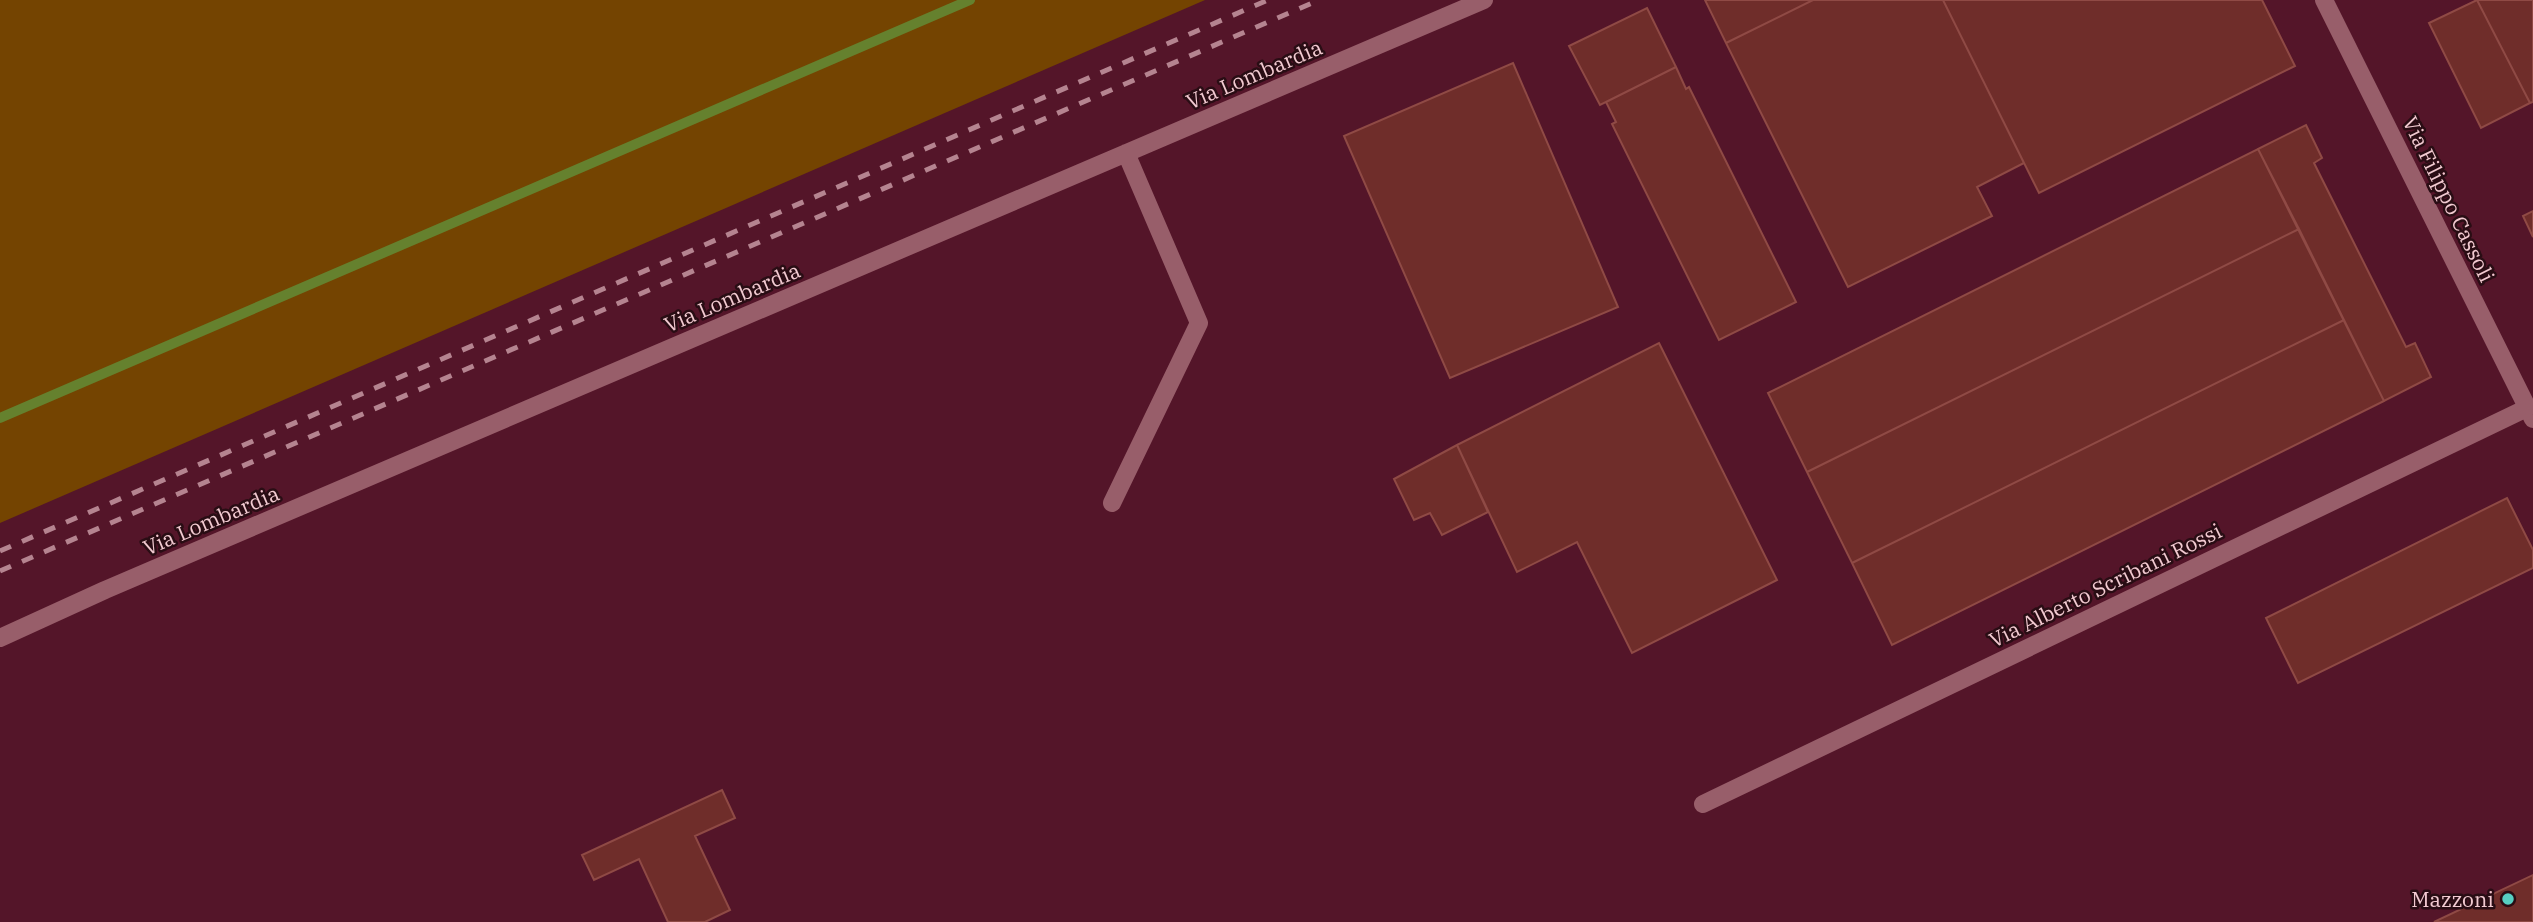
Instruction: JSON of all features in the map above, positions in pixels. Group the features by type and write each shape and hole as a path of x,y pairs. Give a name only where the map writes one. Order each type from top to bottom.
{"street":[{"name":"Via Lombardia","path":"0,638 105,590 1484,0"},
{"name":"Via Filippo Cassoli","path":"2325,0 2530,413"},
{"path":"1112,503 1199,323 1126,153"},
{"name":"Via Alberto Scribani Rossi","path":"1703,804 2530,413"}],"shaded area":[{"path":"0,0 1205,0 0,523"}],"building":[{"path":"1705,0 1813,0 1726,43"},
{"path":"1813,0 1943,0 2024,163 1977,187 1992,216 1848,287 1726,43"},
{"path":"1943,0 2262,0 2295,66 2039,193"},
{"path":"2477,0 2530,103 2481,128 2429,23"},
{"path":"2477,0 2533,0 2533,102 2530,103"},
{"path":"1647,8 1676,67 1600,105 1569,46"},
{"path":"1513,63 1618,307 1450,378 1344,136"},
{"path":"1676,67 1686,89 1689,87 1796,302 1719,340 1612,124 1616,122 1606,102"},
{"path":"2306,125 2322,158 2314,163 2406,347 2415,343 2431,377 2384,401 2258,149"},
{"path":"2258,149 2299,229 1807,472 1768,393"},
{"path":"2533,211 2533,237 2523,216"},
{"path":"2299,229 2344,320 1852,563 1807,472"},
{"path":"2344,320 2384,401 1892,645 1852,563"},
{"path":"1659,343 1777,580 1632,653 1577,542 1517,572 1457,445"},
{"path":"1457,445 1488,512 1442,535 1430,513 1414,520 1394,479"},
{"path":"2507,498 2533,550 2533,568 2298,683 2266,618"},
{"path":"722,790 735,818 695,836 730,910 705,922 668,922 639,859 594,880 582,855"},
{"name":"Mazzoni","path":"2533,875 2533,922 2434,922"}],"waterway":[{"path":"0,418 970,0"}],"railway":[{"path":"0,551 1268,0"},
{"path":"0,571 1319,0"}],"place":[{"name":"Mazzoni","path":"2508,899"}]}
